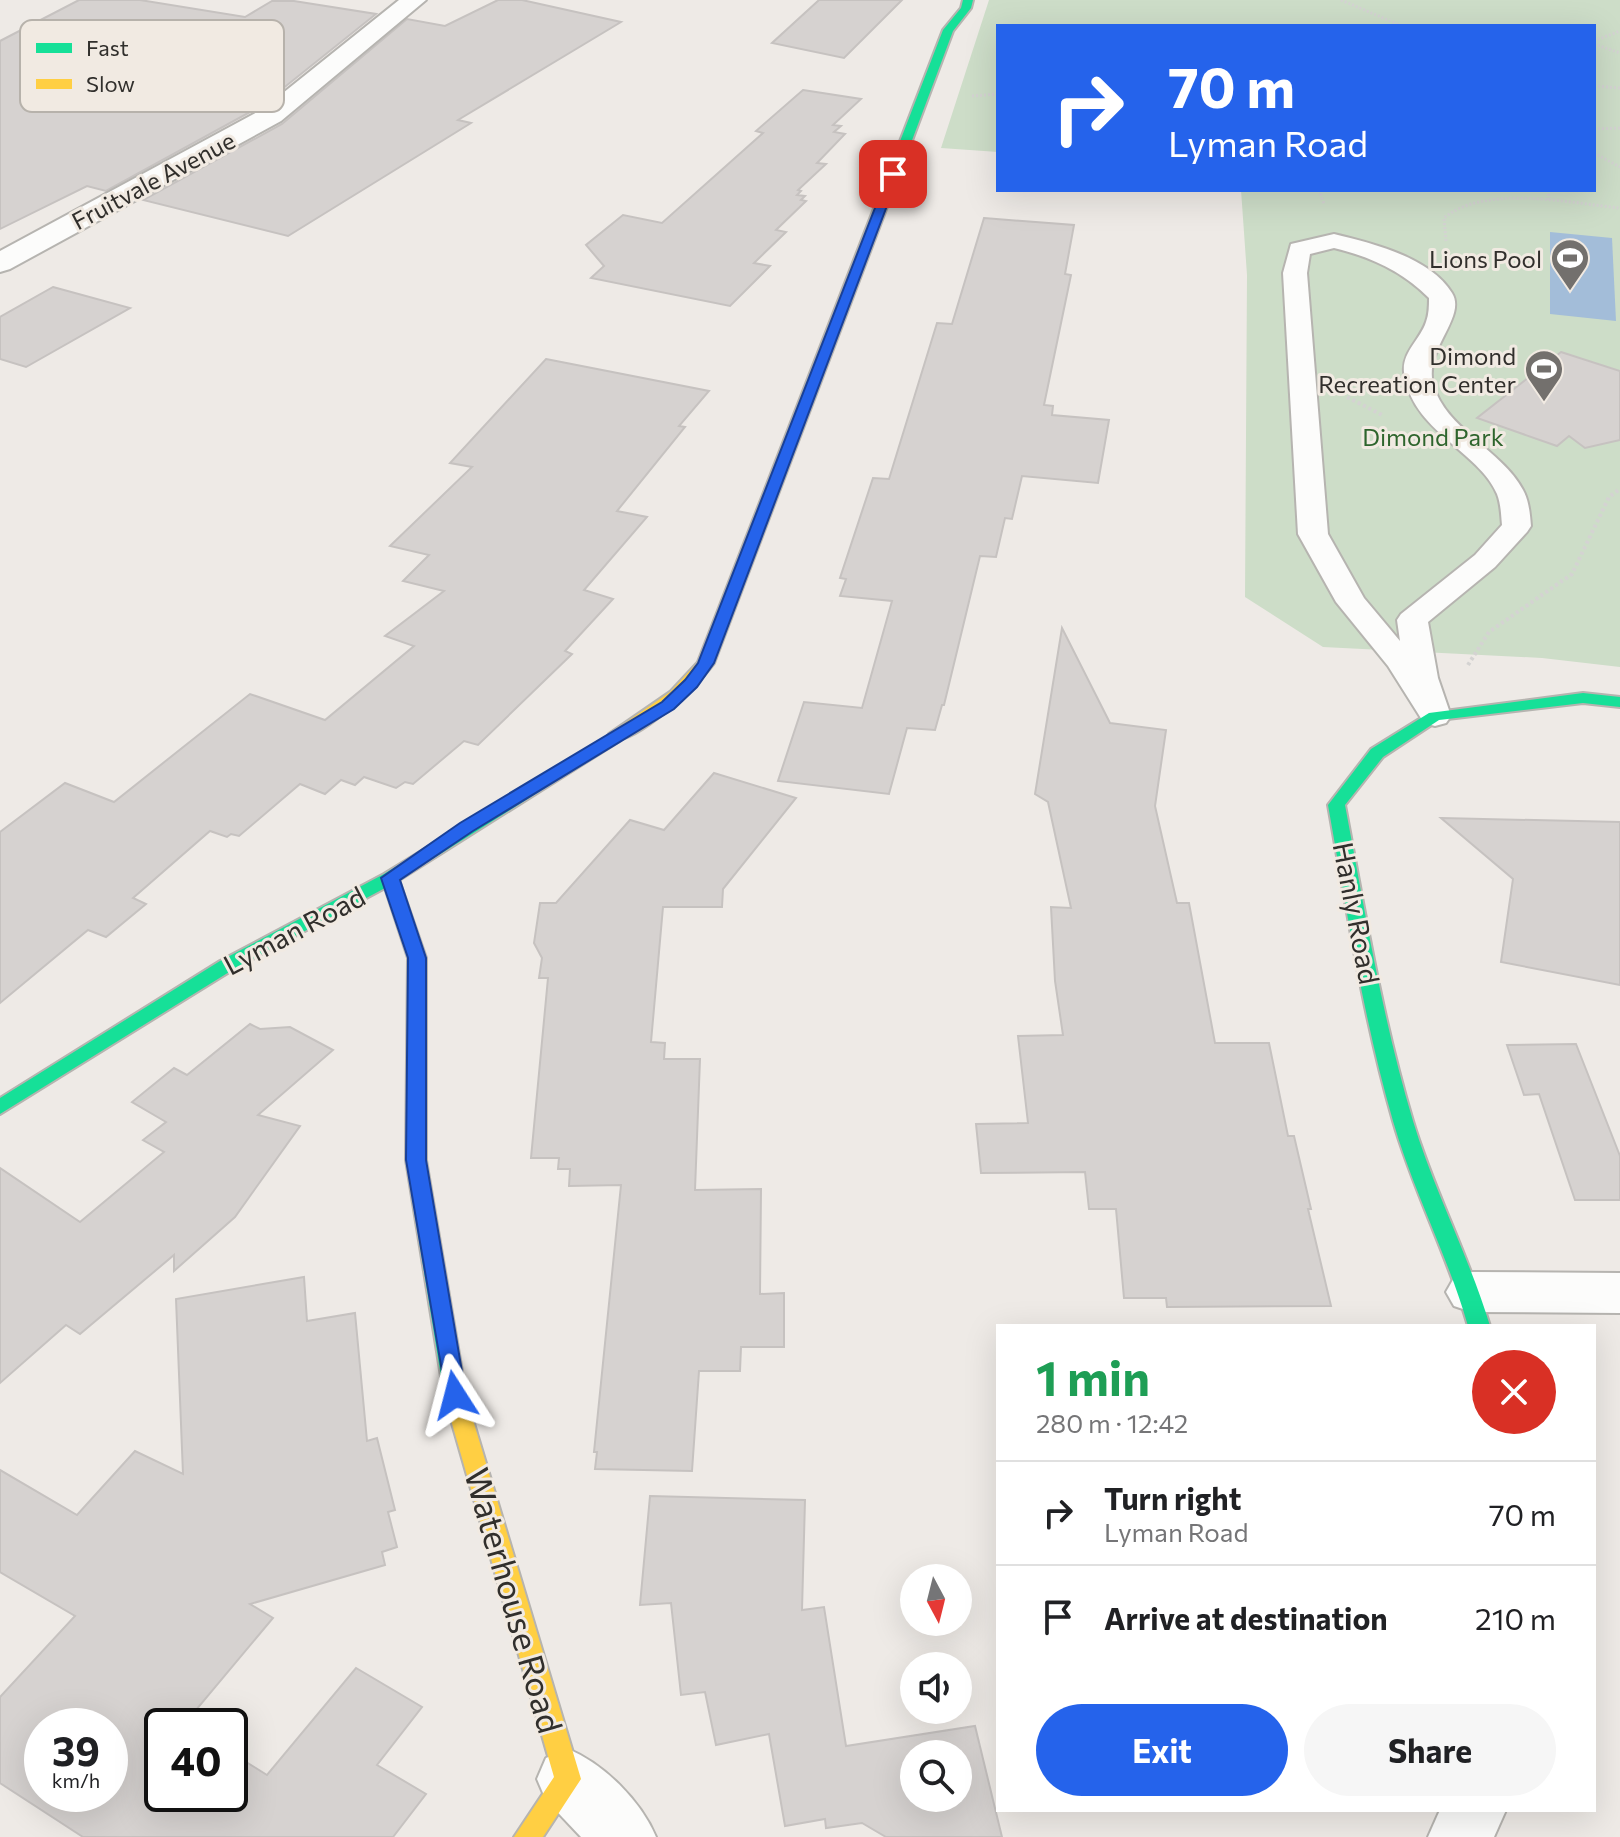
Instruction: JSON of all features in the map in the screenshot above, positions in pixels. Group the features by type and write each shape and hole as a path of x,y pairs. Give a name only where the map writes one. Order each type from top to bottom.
{"street":[{"name":"Fruitvale Avenue","path":"284,105 414,0"},
{"name":"Lyman Road","path":"0,1107 227,965 390,878 467,827 668,705 691,684 706,663 948,30 966,8 968,0"},
{"name":"Fruitvale Avenue","path":"0,263 276,112"},
{"name":"Hanly Road","path":"1475,1309 1403,1123 1364,958 1336,805 1377,753 1435,716 1583,698 1620,702"},
{"name":"Waterhouse Road","path":"390,878 417,958 416,1160 455,1395 568,1779"},
{"path":"1475,1309 1620,1293"},
{"path":"527,1837 568,1779 624,1837"},
{"path":"1460,1837 1473,1812"}],"lane":[{"path":"1334,241 1383,253 1422,275 1442,296 1439,324 1423,343 1417,370 1426,399 1446,428 1476,450 1510,492 1517,526 1485,561 1412,620 1422,678 1435,716 1401,662 1351,602 1313,534 1295,273 1299,249 1334,241"}],"path":[{"path":"1341,0 1397,24"},
{"path":"1596,41 1620,31"},
{"path":"1596,43 1620,53"},
{"path":"1596,86 1620,88"},
{"path":"972,96 996,94"},
{"path":"1596,129 1620,128"},
{"path":"1596,155 1620,167"},
{"path":"1548,192 1549,202"},
{"path":"1444,234 1442,220 1453,210 1499,199 1620,208"},
{"path":"1435,716 1489,632 1572,574 1609,497 1620,489"}],"green space":[{"name":"Dimond Park","path":"989,0 1620,0 1620,667 1542,658 1323,647 1245,597 1247,275 1241,192 1596,192 1596,24 996,24 996,152 941,148"}],"water":[{"path":"1550,232 1612,238 1616,321 1550,314"}],"building":[{"path":"79,0 140,0 245,17 272,1 294,1 376,14 284,88 284,20 40,20"},
{"path":"498,0 522,0 621,22 458,120 471,123 288,236 143,200 282,124 407,19 445,26"},
{"path":"819,0 902,0 844,58 772,43"},
{"path":"20,31 20,112 250,112 106,191 87,186 0,229 0,41"},
{"path":"803,90 861,99 833,125 841,126 834,132 845,134 817,163 826,164 798,190 801,191 797,195 805,196 801,200 806,201 776,230 786,232 754,263 770,266 730,306 591,278 604,266 586,245 623,215 662,223 763,133 756,131"},
{"path":"984,218 1074,225 1065,274 1071,275 1044,405 1053,406 1052,415 1109,420 1098,483 1022,476 1012,519 1005,518 996,557 980,556 944,705 935,730 907,728 889,794 778,781 804,702 862,708 892,601 840,596 846,579 840,578 873,478 889,479 937,323 952,324"},
{"path":"53,287 130,308 26,367 0,359 0,317"},
{"name":"Dimond Recreation Center","path":"1561,352 1620,371 1620,440 1585,448 1569,436 1557,446 1477,418"},
{"path":"546,359 709,391 679,426 685,427 617,511 647,517 584,590 613,599 565,651 572,654 478,745 464,741 413,784 405,782 396,788 364,777 355,785 341,780 325,794 300,784 239,836 231,834 227,837 210,831 133,898 146,904 106,937 88,930 0,1003 0,832 65,783 114,802 250,694 325,720 414,646 385,636 444,591 403,581 429,555 390,546 472,467 450,463"},
{"path":"1062,628 1110,723 1166,730 1155,806 1177,903 1189,903 1215,1043 1269,1043 1288,1136 1294,1136 1331,1306 1167,1307 1166,1298 1124,1298 1116,1209 1089,1209 1085,1172 981,1173 976,1124 1028,1123 1018,1036 1063,1035 1055,981 1051,907 1071,908 1048,802 1035,794"},
{"path":"714,773 796,798 723,889 722,907 663,907 651,1042 665,1043 664,1059 700,1059 695,1190 761,1189 760,1294 784,1293 784,1347 741,1347 740,1371 699,1371 692,1471 595,1469 597,1452 594,1452 621,1185 569,1186 570,1169 558,1169 559,1158 531,1158 548,978 539,978 542,958 534,943 540,903 556,903 630,820 664,830"},
{"path":"1441,818 1620,822 1620,985 1501,962 1513,879"},
{"path":"250,1024 260,1029 290,1027 333,1050 258,1115 300,1126 235,1217 174,1271 174,1255 80,1334 66,1325 0,1383 0,1168 80,1222 164,1152 143,1140 166,1122 132,1102 174,1068 187,1075"},
{"path":"1576,1044 1620,1156 1620,1200 1575,1200 1539,1094 1524,1095 1507,1045"},
{"path":"304,1277 307,1321 355,1313 367,1441 377,1438 395,1510 388,1512 397,1547 382,1552 385,1565 250,1604 273,1618 198,1708 144,1708 144,1812 248,1812 248,1763 267,1775 356,1668 422,1707 377,1765 426,1794 393,1837 83,1837 45,1812 128,1812 128,1708 24,1708 24,1799 0,1783 0,1697 75,1616 0,1572 0,1470 77,1515 135,1451 183,1474 176,1299"},
{"path":"650,1496 805,1500 802,1610 824,1607 846,1746 975,1726 1002,1837 886,1837 862,1823 826,1828 825,1819 785,1826 769,1734 716,1745 705,1692 681,1695 671,1603 640,1605"}],"traffic: fast":[{"path":"893,175 948,30 966,8 968,0"},
{"path":"1478,1324 1462,1274 1411,1147 1392,1082 1336,805 1377,753 1435,716 1583,698 1620,702"},
{"path":"0,1107 227,965 390,878 615,737"},
{"path":"390,878 417,958 416,1160 455,1395 462,1420"}],"traffic: slow":[{"path":"615,737 676,696 706,663 893,175"},
{"path":"462,1420 568,1779 527,1837"}],"place":[{"name":"Lions Pool","path":"1570,292"},
{"name":"Dimond Recreation Center","path":"1544,403"}],"route":[{"path":"455,1395 416,1160 417,958 390,878 467,827 668,705 691,684 706,663 893,174"}]}
